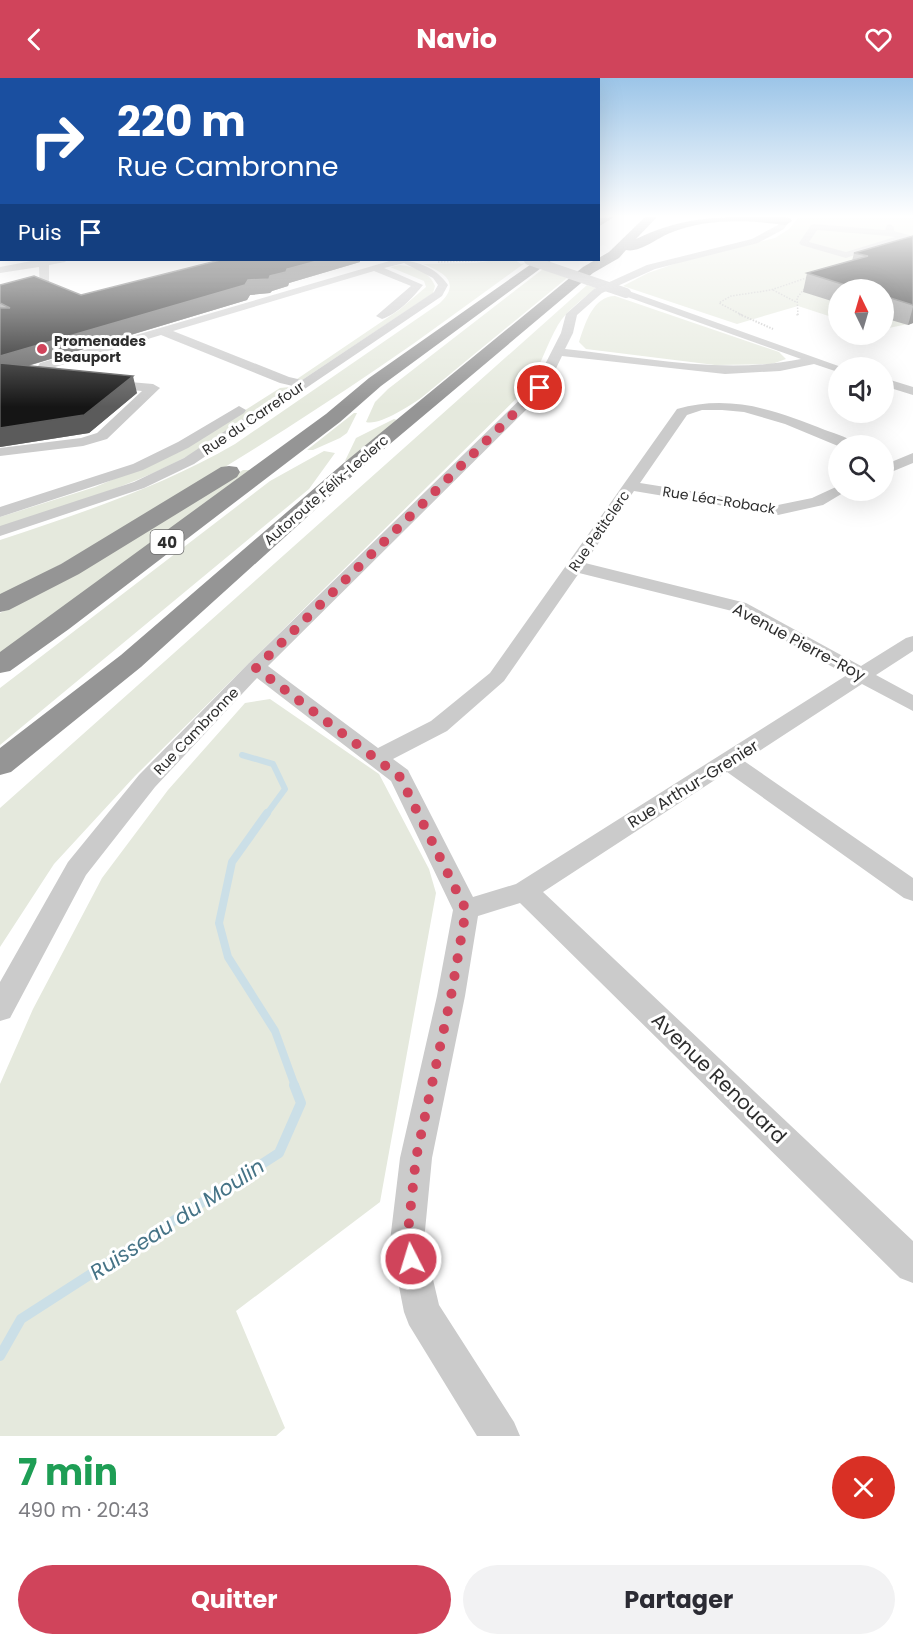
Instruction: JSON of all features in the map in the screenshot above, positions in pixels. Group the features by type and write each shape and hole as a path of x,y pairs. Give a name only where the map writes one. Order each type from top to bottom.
{"highway":[{"name":"40","path":"0,665 60,623 333,417 375,382 515,280"},
{"name":"Autoroute Félix-Leclerc","path":"0,765 131,661 352,466 576,280"},
{"path":"0,604 70,569 238,467 333,417"}],"street":[{"path":"38,280 37,286 71,299"},
{"path":"0,452 83,442 102,436 153,388 70,381 44,366 332,280"},
{"path":"268,391 395,307 418,285 406,280"},
{"name":"Rue du Carrefour","path":"0,531 139,485 189,461 438,294 443,285 440,280"},
{"path":"587,280 828,365"},
{"name":"Rue Cambronne","path":"0,1009 77,869 147,781 256,668 540,388 567,333 572,314 598,291 621,280"},
{"path":"162,331 285,380 304,384"},
{"path":"556,352 724,370 780,367 813,360"},
{"path":"894,385 913,391"},
{"path":"0,512 138,467 183,445 253,401"},
{"name":"Rue Petitclerc","path":"378,758 439,726 497,677 682,412 693,407 722,405 765,414 828,437"},
{"path":"894,466 913,456"},
{"path":"894,462 899,464"},
{"name":"Rue Léa-Roback","path":"630,486 778,510 817,502 828,496"},
{"name":"Avenue Pierre-Roy","path":"574,566 739,607 913,704"},
{"name":"Rue Arthur-Grenier","path":"466,910 525,891 913,642"},
{"path":"256,668 378,758 400,777 466,910 451,996 416,1158 407,1241 422,1312 500,1436"},
{"path":"729,762 913,891"},
{"name":"Avenue Renouard","path":"525,891 913,1265"}],"path":[{"path":"775,330 719,303 732,296 772,290 800,280"},
{"path":"798,315 796,302 800,290 808,284"},
{"path":"772,290 796,302"}],"shaded area":[{"path":"448,280 501,280 288,428 145,515 0,599 0,540 149,486 235,444 440,303 446,296 450,284"},
{"path":"528,280 564,280 421,398 386,418 366,422 375,402 388,389"},
{"path":"634,280 828,280 828,316 798,306 737,324 623,286"},
{"path":"894,280 913,280 913,323 894,327"},
{"path":"424,281 432,281 435,286 433,293 302,380 297,379 399,310 426,287"},
{"path":"587,285 596,288 566,314 554,332 529,386 135,776 54,864 0,947 0,808"},
{"path":"615,296 779,352 786,359 772,364 715,365 586,349 579,342 591,312 607,297"},
{"path":"290,387 291,389 211,442 162,469 94,496 0,527 0,517 95,487 179,452 280,388"},
{"path":"357,413 347,433 313,450 307,450"},
{"path":"394,419 397,420 352,460 345,461 356,438"},
{"path":"324,451 335,453 309,489 0,745 0,688 270,481"},
{"path":"243,470 250,470 0,655 0,613 42,592"},
{"path":"270,699 379,774 429,869 436,893 380,1202 236,1311 285,1428 276,1436 0,1436 0,1084 33,1009 102,878 168,790 245,703"}],"building":[{"path":"17,280 45,280 81,295 139,280 248,280 245,285 0,356 0,308 10,308 0,303 0,285"},
{"path":"894,280 913,280 913,305 894,299"},
{"path":"0,363 133,376 84,415 0,428"}],"waterway":[{"name":"Ruisseau du Moulin","path":"242,755 273,764 285,789 266,815"},
{"name":"Ruisseau du Moulin","path":"267,813 232,862 219,923 228,957 275,1031 295,1086"},
{"name":"Ruisseau du Moulin","path":"0,1356 21,1319 279,1153 301,1103 294,1085"}],"place":[{"name":"Promenades Beauport","path":"42,349"}],"route":[{"path":"411,1259 407,1241 416,1158 451,996 466,910 400,777 378,758 256,668 540,388"}]}
